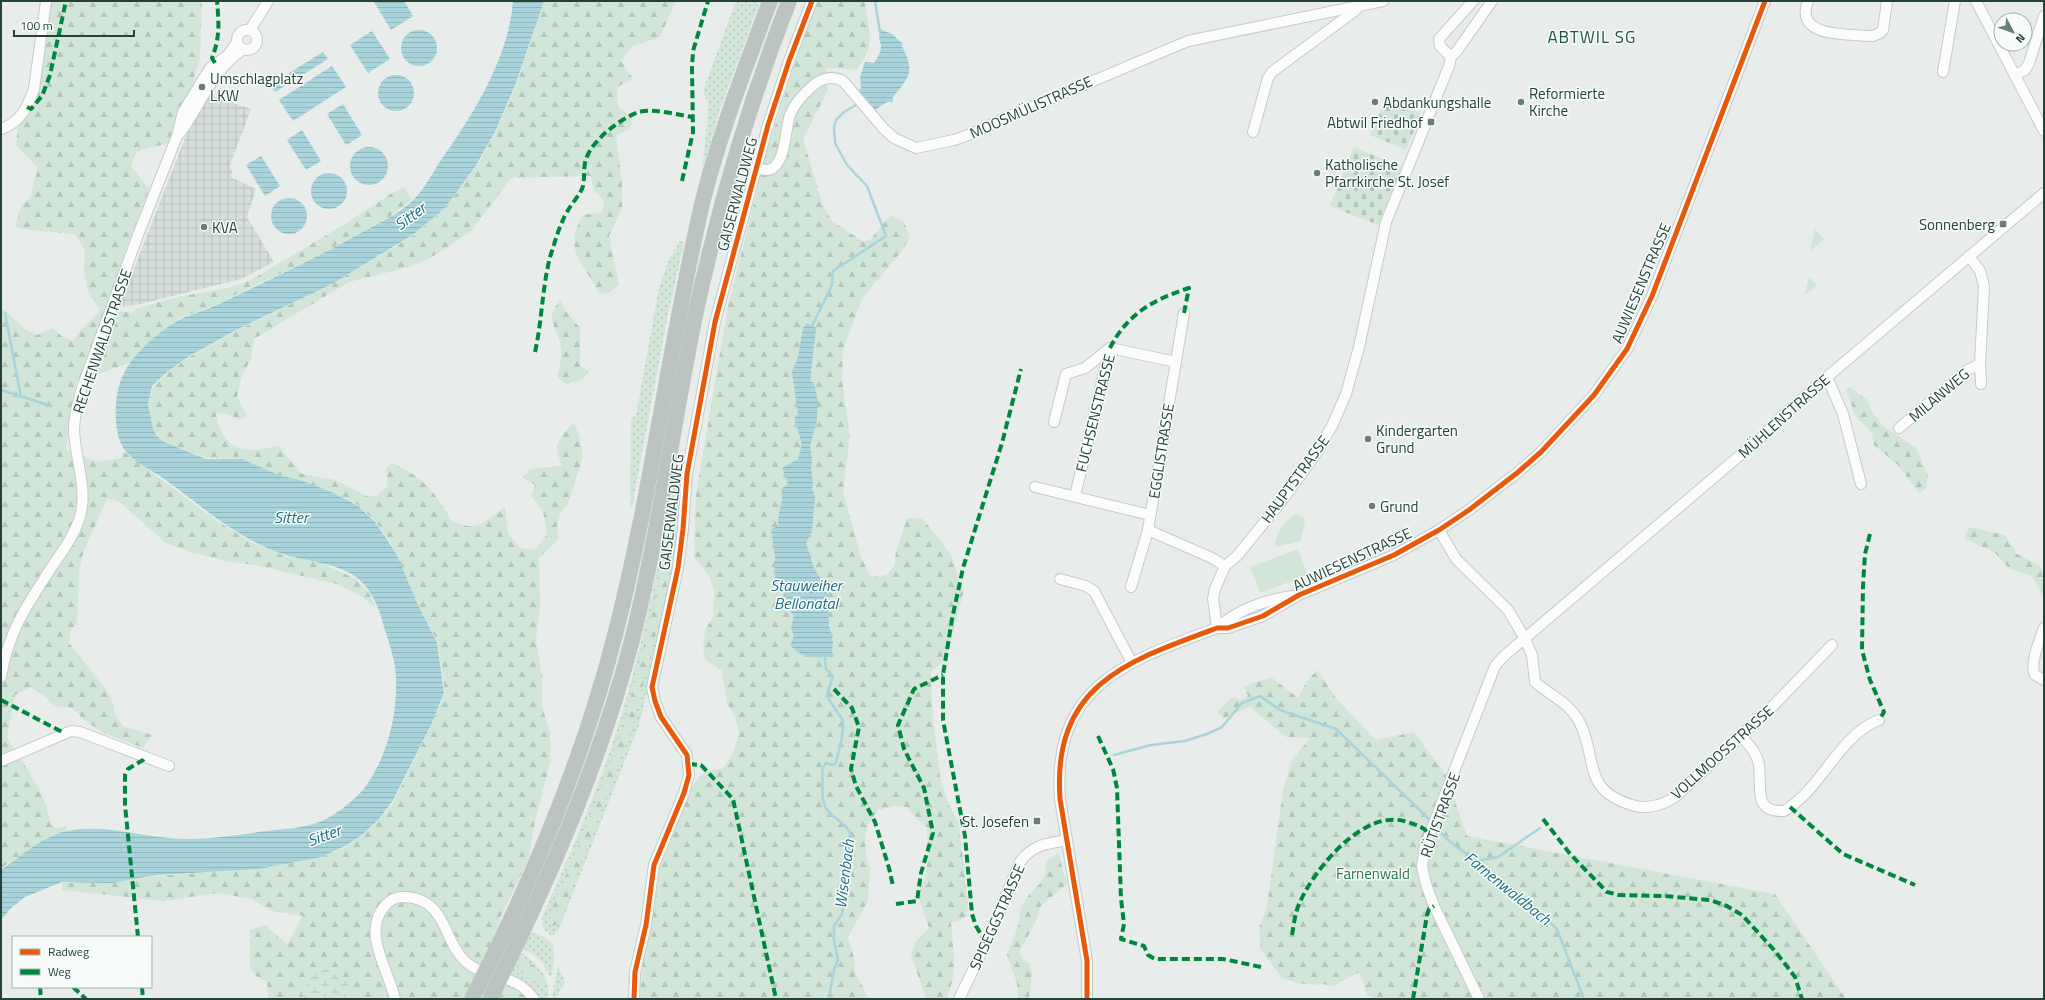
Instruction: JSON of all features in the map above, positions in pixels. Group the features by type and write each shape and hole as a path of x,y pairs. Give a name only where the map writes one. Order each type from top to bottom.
{"highway":[{"path":"472,999 505,932 538,859 574,768 608,660 632,562 679,309 704,197 734,101 770,1"},
{"path":"490,999 519,939 578,807 599,749 620,680 650,559 690,341 715,229 749,112 789,1"}],"street":[{"path":"1,129 17,121 29,103 34,89 46,1"},
{"path":"250,30 268,1"},
{"name":"GAISERWALDWEG","path":"634,999 636,972 646,925 654,865 684,793 689,775 687,755 661,717 652,687 678,568 683,529 687,474 715,322 756,168 789,61 812,1"},
{"name":"MOOSMÜLISTRASSE","path":"756,168 766,170 774,168 780,160 790,116 798,100 806,91 820,81 836,77 843,81 894,138 916,148 954,140 974,133 1188,40 1383,1"},
{"path":"1450,57 1440,46 1439,39 1473,1"},
{"name":"HAUPTSTRASSE","path":"1217,628 1214,609 1214,594 1225,566 1237,556 1293,486 1328,433 1341,406 1351,380 1386,222 1449,66 1450,57 1457,51 1492,1"},
{"name":"AUWIESENSTRASSE","path":"1217,628 1227,619 1247,609 1299,595 1378,562 1439,530 1492,493 1541,452 1594,395 1627,349 1663,266 1765,1"},
{"path":"1808,1 1805,8 1805,16 1809,23 1818,30 1873,36 1883,30 1887,1"},
{"path":"1944,72 1955,1"},
{"path":"1976,1 2044,131"},
{"path":"1253,132 1268,78 1272,72 1356,10 1356,7"},
{"path":"2015,75 2025,70 2029,63 2044,16"},
{"path":"245,30 250,30 257,36 257,43 253,48 240,46 239,33 245,30"},
{"name":"RECHENWALDSTRASSE","path":"1,677 10,639 17,622 71,537 80,516 82,489 74,430 77,406 82,388 138,235 177,136 183,112 198,85 210,68 240,46"},
{"name":"MÜHLENSTRASSE","path":"1525,639 1765,434 1776,422 1827,377 2044,193"},
{"path":"1969,256 1980,271 1984,286 1980,364 1981,384"},
{"name":"EGGLISTRASSE","path":"1131,587 1148,530 1184,313"},
{"path":"1054,422 1066,374 1086,368 1110,348"},
{"name":"FUCHSENSTRASSE","path":"1074,496 1110,348 1176,362"},
{"name":"MILANWEG","path":"1899,428 1968,370 1980,364"},
{"path":"1827,377 1843,414 1861,484"},
{"path":"1035,487 1150,515"},
{"path":"1148,530 1212,558 1225,566"},
{"name":"VOLLMOOSSTRASSE","path":"1439,530 1456,559 1508,610 1525,639 1532,655 1535,682 1568,705 1582,730 1597,781 1605,792 1619,801 1644,807 1656,806 1673,798 1741,736 1832,645"},
{"path":"1060,579 1086,586 1094,591 1132,663"},
{"path":"1087,999 1087,961 1060,798 1058,776 1060,756 1068,728 1080,708 1097,687 1132,663 1217,628"},
{"path":"2044,628 2039,641 2033,668 2035,675 2044,680"},
{"name":"RÜTISTRASSE","path":"1479,999 1434,906 1422,867 1425,846 1494,666 1525,639"},
{"path":"1741,736 1756,754 1759,765 1760,794 1763,804 1770,810 1784,811 1798,800 1856,734 1869,724 1879,720"},
{"path":"1,761 71,731 80,732 169,766"},
{"name":"SPISEGGSTRASSE","path":"959,999 986,943 1020,862 1027,853 1037,846 1067,840"},
{"path":"395,999 378,949 375,926 377,917 390,901 402,897 422,901 435,911 456,951 472,967 512,980 528,990 534,999"}],"shaded area":[{"path":"209,95 251,109 229,168 232,170 231,177 256,189 247,217 274,262 241,279 136,305 119,307 198,105"}],"green space":[{"path":"51,1 202,1 200,58 190,92 168,143 136,153 131,166 149,189 124,254 119,274 114,310 132,313 137,308 182,296 228,288 251,280 404,187 410,198 413,199 389,217 317,256 210,307 178,319 155,336 129,363 76,382 66,450 99,462 121,458 123,451 217,521 251,542 285,556 319,562 356,579 369,593 376,608 362,597 337,584 254,565 226,561 187,551 166,543 118,501 107,499 83,553 79,573 77,623 71,630 69,643 104,687 111,699 115,714 123,726 152,735 143,748 106,734 88,723 72,708 55,706 44,696 30,687 15,695 7,738 27,768 39,790 48,812 50,824 57,828 66,826 67,830 50,836 1,868 1,307 26,330 37,335 52,328 63,337 73,341 79,332 99,312 99,308 88,293 84,271 85,251 75,234 28,230 15,227 21,206 30,197 38,168 16,145 18,127 35,107"},
{"path":"544,1 676,1 660,37 632,46 621,61 633,79 617,87 618,107 632,117 631,129 616,135 622,182 622,208 609,236 619,285 610,292 599,294 582,265 575,248 574,238 583,215 602,212 604,200 594,191 591,176 511,178 471,231 439,253 413,266 349,282 254,339 251,359 242,375 237,397 247,416 240,420 230,415 216,413 219,426 224,436 230,443 237,447 255,450 278,446 302,474 335,480 369,497 378,495 388,485 386,468 392,463 413,474 428,486 452,521 464,526 478,525 488,520 505,506 508,533 520,548 535,550 547,534 543,511 531,496 535,485 523,478 530,469 562,466 557,447 558,443 563,434 573,423 579,434 583,457 568,504 560,514 557,527 559,538 539,558 540,607 536,640 542,676 542,706 550,733 551,760 536,817 528,860 499,920 501,922 499,933 468,999 268,999 267,982 256,976 250,968 250,930 265,925 287,944 303,916 272,911 252,899 217,893 164,901 62,890 62,883 122,881 157,876 259,869 321,857 345,847 363,835 380,819 393,803 432,724 445,693 438,642 416,601 397,555 387,537 374,520 357,504 329,491 303,481 279,475 242,459 207,458 164,442 153,429 148,404 153,387 167,373 191,356 240,329 332,284 414,235 444,209 476,167 496,132 517,83"},
{"path":"736,1 760,1 720,109 702,171 708,114 708,102 703,91"},
{"path":"818,1 865,1 870,37 867,52 863,61 856,70 836,68 826,69 825,81 828,90 803,139 823,206 832,221 864,242 871,239 890,215 904,222 910,237 904,248 862,299 843,350 842,380 850,436 843,491 861,557 871,577 887,575 894,566 896,552 907,518 923,519 951,554 963,593 948,652 943,662 931,672 932,707 940,777 949,805 959,824 968,902 967,916 957,922 951,922 954,971 947,999 926,999 911,955 916,941 929,928 918,896 926,874 928,858 927,828 906,807 894,806 878,810 868,825 865,838 866,855 870,868 868,901 848,937 854,958 855,972 869,999 640,999 644,949 652,899 657,875 672,827 695,782 706,772 723,768 733,753 739,733 735,717 727,703 722,671 705,659 703,648 705,630 713,617 714,591 709,576 694,557 696,494 728,306 768,148 803,37"},
{"path":"1386,98 1421,113 1406,150 1370,135"},
{"path":"1354,147 1402,167 1378,225 1330,206"},
{"path":"1815,229 1824,239 1810,251"},
{"path":"680,241 684,242 667,319 632,507 630,507 631,419 636,415 659,288 668,261"},
{"path":"1809,276 1817,285 1804,296"},
{"path":"561,300 565,310 580,328 580,366 589,371 582,380 566,384 557,377 561,359 561,349 560,341 552,318 555,307"},
{"path":"1850,387 1867,400 1872,411 1882,425 1916,448 1928,475 1926,489 1919,493 1899,466 1874,445 1872,433 1855,415 1846,390"},
{"path":"676,475 683,476 681,528 651,675 639,725 559,929 553,936 543,928 543,915 584,821 618,726 636,664"},
{"path":"675,508 677,510 677,530 662,609 633,726 558,924 552,926 549,921 552,908 592,813 625,721 653,608 669,527"},
{"path":"1296,514 1304,518 1305,521 1301,541 1276,547 1276,538 1281,528 1292,516"},
{"path":"1969,527 2005,535 2017,554 2040,566 2044,572 2044,598 2032,576 2010,569 1995,553 1964,538"},
{"path":"1298,549 1308,575 1260,593 1250,567"},
{"name":"Farnenwald","path":"1317,670 1336,698 1376,740 1414,732 1446,775 1467,836 1775,894 1846,999 1375,999 1367,995 1360,972 1333,986 1297,983 1282,978 1261,950 1259,928 1267,907 1283,790 1292,760 1310,738 1286,737 1250,707 1224,718 1217,712 1232,697 1240,700 1248,696 1244,686 1271,677 1298,698 1307,681"},
{"path":"1059,853 1063,872 1068,883 1041,906 1035,923 1019,953 1023,959 1029,963 1032,974 1029,999 1018,999 1017,983 1007,955 1019,924 1021,908 1029,895 1044,877 1046,861"},
{"path":"529,931 545,938 553,945 554,956 552,976 550,977 545,967 538,959 531,953 521,948"},
{"path":"519,952 537,965 545,977 549,991 548,999 537,999 525,984 509,973"},
{"path":"522,959 530,963 536,969 545,984 541,986 519,971 518,962"},
{"path":"558,966 565,981 556,999 552,999"},
{"path":"331,968 344,978 348,984 353,999 305,999 302,994 313,976 325,969"},
{"path":"503,981 518,987 531,999 495,999"}],"water":[{"path":"404,1 413,16 391,30 374,2"},
{"name":"Sitter","path":"513,1 544,1 516,83 495,132 475,167 444,209 414,234 332,284 240,328 191,355 167,372 152,386 148,404 153,429 157,436 164,442 206,459 242,459 279,475 303,481 329,491 357,505 374,521 397,555 416,601 437,642 444,693 432,723 392,802 379,819 362,835 345,846 321,857 259,869 157,875 112,883 62,882 25,897 11,908 1,920 1,870 32,847 49,837 78,829 101,829 159,837 199,839 296,828 326,819 350,803 362,791 379,764 385,749 394,716 396,699 395,667 381,616 375,601 367,588 356,577 339,568 292,557 267,548 251,540 222,522 162,477 133,458 124,449 119,439 116,415 118,389 123,375 131,362 149,342 172,324 212,307 321,254 393,216 410,203 425,186 477,105 488,85 505,43"},
{"path":"880,29 892,34 903,44 902,46 908,62 909,74 907,79 893,97 893,102 887,102 875,110 858,91 861,88 860,77 865,62 874,63 880,52"},
{"path":"422,30 432,35 436,41 436,55 432,61 426,65 416,66 406,61 402,55 401,45 406,35 412,31"},
{"path":"372,31 390,59 368,73 350,45"},
{"path":"323,52 328,59 275,92 270,85"},
{"path":"332,66 346,87 293,121 279,100"},
{"path":"393,75 399,75 409,80 414,93 409,106 399,111 393,111 383,106 378,96 378,90 383,80"},
{"path":"343,104 362,135 346,145 327,114"},
{"path":"302,130 321,161 306,170 287,140"},
{"path":"365,147 373,147 383,152 387,159 387,173 383,180 373,185 365,185 355,180 353,177 350,170 350,162 355,152 358,150"},
{"path":"261,156 280,186 265,196 246,165"},
{"path":"333,173 342,178 346,184 346,198 342,204 333,209 325,209 316,204 312,198 311,187 316,178 322,174"},
{"path":"293,198 302,203 306,209 306,223 302,229 293,234 285,234 276,229 272,223 271,212 276,203 282,199"},
{"name":"Stauweiher Bellonatal","path":"807,323 816,328 810,381 814,383 818,401 817,421 810,446 812,459 812,488 815,496 812,531 806,543 814,568 827,589 829,626 833,642 832,652 834,656 821,657 805,656 790,645 794,636 791,628 794,616 788,608 785,588 775,582 775,558 771,529 779,526 778,517 782,498 781,489 788,484 782,468 798,459 802,444 794,418 798,414 792,372 798,357 803,328"}],"waterway":[{"path":"875,1 880,32"},
{"path":"812,326 832,285 833,271 886,236 867,186 847,165 835,143 834,127 836,120 844,112 858,104"},
{"path":"5,313 21,397"},
{"path":"1,390 51,406"},
{"name":"Wisenbach","path":"825,657 826,669 833,676 827,695 842,719 843,728 836,763 833,765 826,763 822,770 823,797 825,807 833,816 846,826 850,833 842,914 834,926 834,941 838,960 834,970 830,992 831,999"},
{"path":"1114,755 1151,745 1185,741 1207,734 1222,727 1242,703 1260,696 1280,710 1336,729 1429,819"},
{"path":"1476,861 1498,857 1540,828"},
{"name":"Farnenwaldbach","path":"1438,830 1448,840 1521,895 1557,929 1584,999"}],"marked path":[{"path":"27,107 31,109 42,96 50,75 66,1"},
{"path":"215,63 212,58 218,30 217,1"},
{"path":"682,181 693,132 693,51 708,1"},
{"path":"535,352 550,257 564,217 582,189 584,183 585,162 594,144 616,124 639,112 659,111 693,117"},
{"path":"1110,348 1125,326 1143,309 1164,297 1189,288 1184,313"},
{"path":"986,943 976,926 972,914 965,836 943,720 943,675 952,619 963,568 1002,443 1021,369"},
{"path":"1870,534 1865,554 1862,650 1870,680 1884,712 1879,720"},
{"path":"896,904 917,901 921,873 933,833 924,788 904,749 898,725 914,689 943,675"},
{"path":"834,689 852,708 859,727 851,769 856,786 875,822 893,886"},
{"path":"1,700 64,733"},
{"path":"1098,736 1113,769 1117,788 1121,899 1124,924 1121,939 1144,946 1148,955 1155,959 1223,959 1261,967"},
{"path":"138,936 125,805 125,775 128,769 143,760 145,757"},
{"path":"689,764 701,765 733,799 776,999"},
{"path":"1790,807 1843,854 1915,885"},
{"path":"1543,819 1571,855 1607,892 1619,895 1664,896 1710,900 1727,906 1742,915 1775,951 1795,977 1802,999"},
{"path":"1292,935 1297,910 1307,888 1329,858 1343,844 1359,832 1375,823 1391,820 1417,825 1423,828 1430,835"},
{"path":"1413,999 1427,915 1429,909 1434,906"},
{"path":"40,988 41,999"},
{"path":"74,988 86,999"},
{"path":"142,988 143,999"}],"cycle path":[{"path":"634,999 635,972 646,925 654,865 684,793 689,775 687,755 661,717 652,687 678,568 683,529 687,474 715,322 768,125 789,61 812,1"},
{"path":"1087,999 1087,961 1060,799 1061,760 1068,729 1082,703 1102,683 1126,667 1153,653 1217,628 1228,628 1263,616 1299,595 1394,555 1439,530 1469,510 1517,473 1541,452 1594,395 1627,349 1652,296 1765,1"}],"place":[{"name":"Umschlagplatz LKW","path":"202,87"},
{"name":"Abdankungshalle","path":"1375,102"},
{"name":"Reformierte Kirche","path":"1521,102"},
{"name":"Abtwil Friedhof","path":"1431,122"},
{"name":"Katholische Pfarrkirche St. Josef","path":"1317,173"},
{"name":"Sonnenberg","path":"2003,224"},
{"name":"KVA","path":"204,227"},
{"name":"Kindergarten Grund","path":"1368,439"},
{"name":"Grund","path":"1372,506"},
{"name":"St. Josefen","path":"1037,821"}],"district":[{"name":"ABTWIL SG","path":"1592,37"}]}
